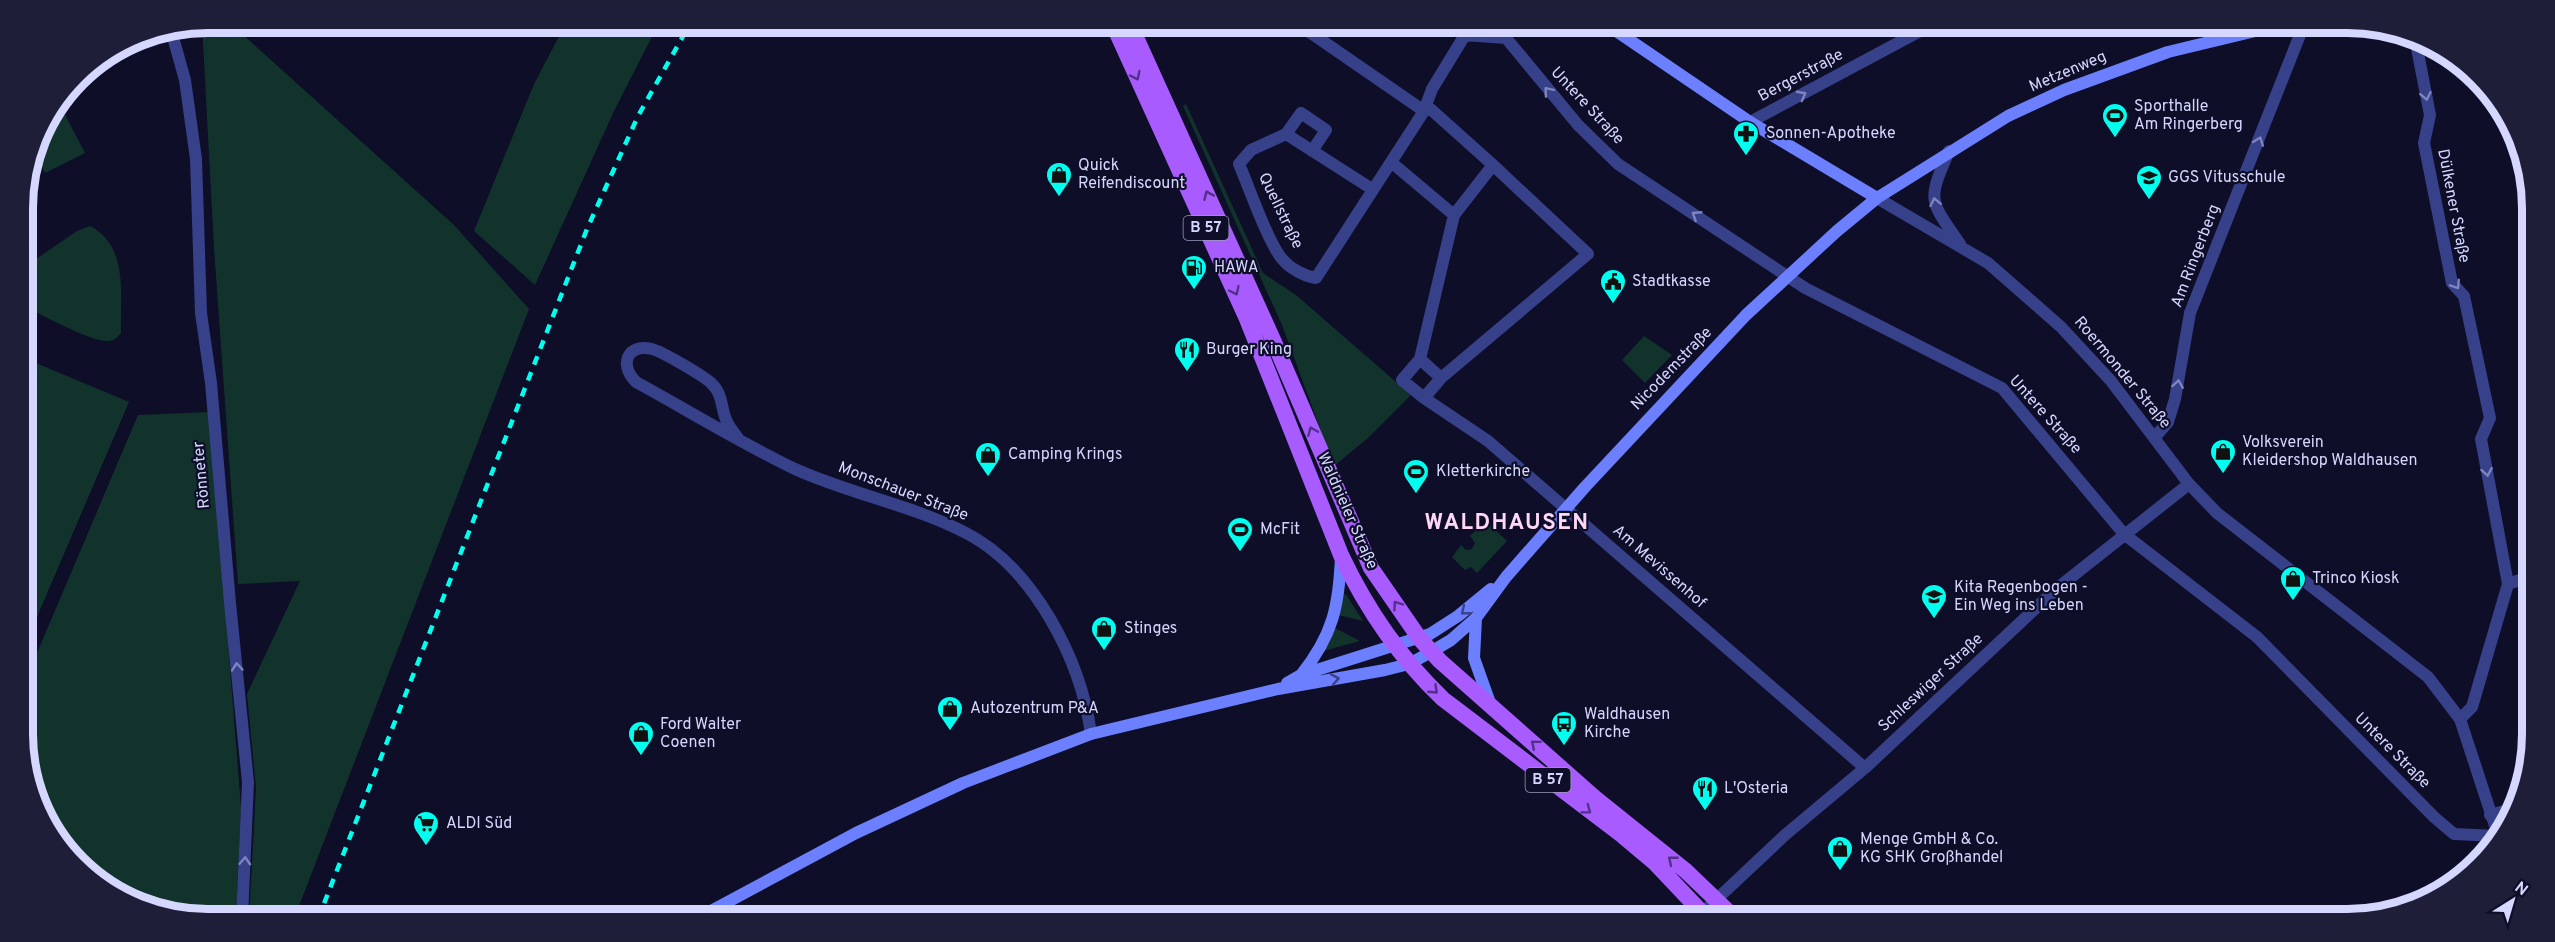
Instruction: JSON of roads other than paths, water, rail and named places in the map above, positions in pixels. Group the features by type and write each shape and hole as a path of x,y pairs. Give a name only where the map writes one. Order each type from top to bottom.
{"main road":[{"name":"Waldnieler Straße","path":"1117,33 1247,319 1341,555 1355,584 1409,664 1443,699 1630,843 1662,870 1698,909"},
{"name":"Waldnieler Straße","path":"1134,33 1274,342 1371,568 1431,652 1491,707 1726,909"},
{"name":"Roermonder Straße","path":"1619,33 1750,122 1876,198"},
{"name":"Metzenweg","path":"1876,198 2008,116 2064,90 2169,52 2247,33"},
{"name":"Nicodemstraße","path":"1431,652 1451,640 1476,618 1506,577 1566,508 1746,315 1876,198"},
{"path":"1301,675 1317,656 1334,621 1340,588 1341,555"},
{"name":"Nicodemstraße","path":"1420,639 1453,620 1506,577"},
{"path":"1476,618 1474,658 1491,707"},
{"path":"1278,688 1301,675 1420,639"},
{"path":"715,909 856,833 963,783 1091,734 1278,688 1385,670 1409,664 1431,652"}],"street":[{"path":"1312,33 1425,108 1493,165 1588,254 1441,378 1424,398"},
{"name":"Bergerstraße","path":"1750,122 1915,33"},
{"name":"Am Ringerberg","path":"2155,437 2168,422 2175,399 2190,313 2301,33"},
{"name":"Quellstraße","path":"1312,151 1326,130 1301,113 1286,134 1251,150 1239,164 1275,247 1284,261 1306,276 1316,278 1425,108 1432,89 1465,34"},
{"name":"Untere Straße","path":"1465,34 1506,38 1578,125 1618,164 1805,288 2002,388 2124,534 2257,637 2454,834 2488,836"},
{"name":"Rönneter","path":"173,36 185,80 196,159 201,313 212,383 248,782 242,909"},
{"name":"Dülkener Straße","path":"2417,48 2430,115 2424,143 2452,284 2464,296 2490,418 2481,439 2508,584 2472,707 2460,720"},
{"path":"1286,134 1372,189"},
{"path":"1950,151 1933,193 1936,210 1963,248"},
{"path":"1390,162 1454,215 1493,165"},
{"name":"Roermonder Straße","path":"1876,198 1988,263 2061,327 2111,381 2189,484 2217,513 2339,606 2428,678 2460,720 2495,828"},
{"name":"Am Mevissenhof","path":"1454,215 1420,359 1402,380 1424,398 1488,441 1865,768"},
{"name":"Monschauer Straße","path":"738,438 728,423 719,393 712,382 653,349 641,348 631,353 625,363 627,373 636,382 738,438 796,469 966,533 996,553 1017,572 1051,622 1080,688 1091,734"},
{"path":"1420,359 1441,378"},
{"name":"Schleswiger Straße","path":"1709,909 1715,899 1865,768 2055,590 2189,484"},
{"path":"2508,584 2522,579"},
{"path":"2490,815 2504,811"}],"railway":[{"path":"322,909 587,229 638,116 685,33"}],"place":[{"name":"Sporthalle Am Ringerberg","path":"2115,139"},
{"name":"Sonnen-Apotheke","path":"1746,157"},
{"name":"Quick Reifendiscount","path":"1059,198"},
{"name":"GGS Vitusschule","path":"2149,201"},
{"name":"HAWA","path":"1194,291"},
{"name":"Stadtkasse","path":"1613,305"},
{"name":"Burger King","path":"1187,373"},
{"name":"Volksverein Kleidershop Waldhausen","path":"2223,475"},
{"name":"Camping Krings","path":"988,478"},
{"name":"Kletterkirche","path":"1416,495"},
{"name":"McFit","path":"1240,553"},
{"name":"Trinco Kiosk","path":"2293,602"},
{"name":"Kita Regenbogen - Ein Weg ins Leben","path":"1934,620"},
{"name":"Stinges","path":"1104,652"},
{"name":"Autozentrum P&A","path":"950,732"},
{"name":"Waldhausen Kirche","path":"1564,747"},
{"name":"Ford Walter Coenen","path":"641,757"},
{"name":"L'Osteria","path":"1705,812"},
{"name":"ALDI Süd","path":"426,847"},
{"name":"Menge GmbH & Co. KG SHK Großhandel","path":"1840,872"}],"district":[{"name":"WALDHAUSEN","path":"1507,523"}]}
